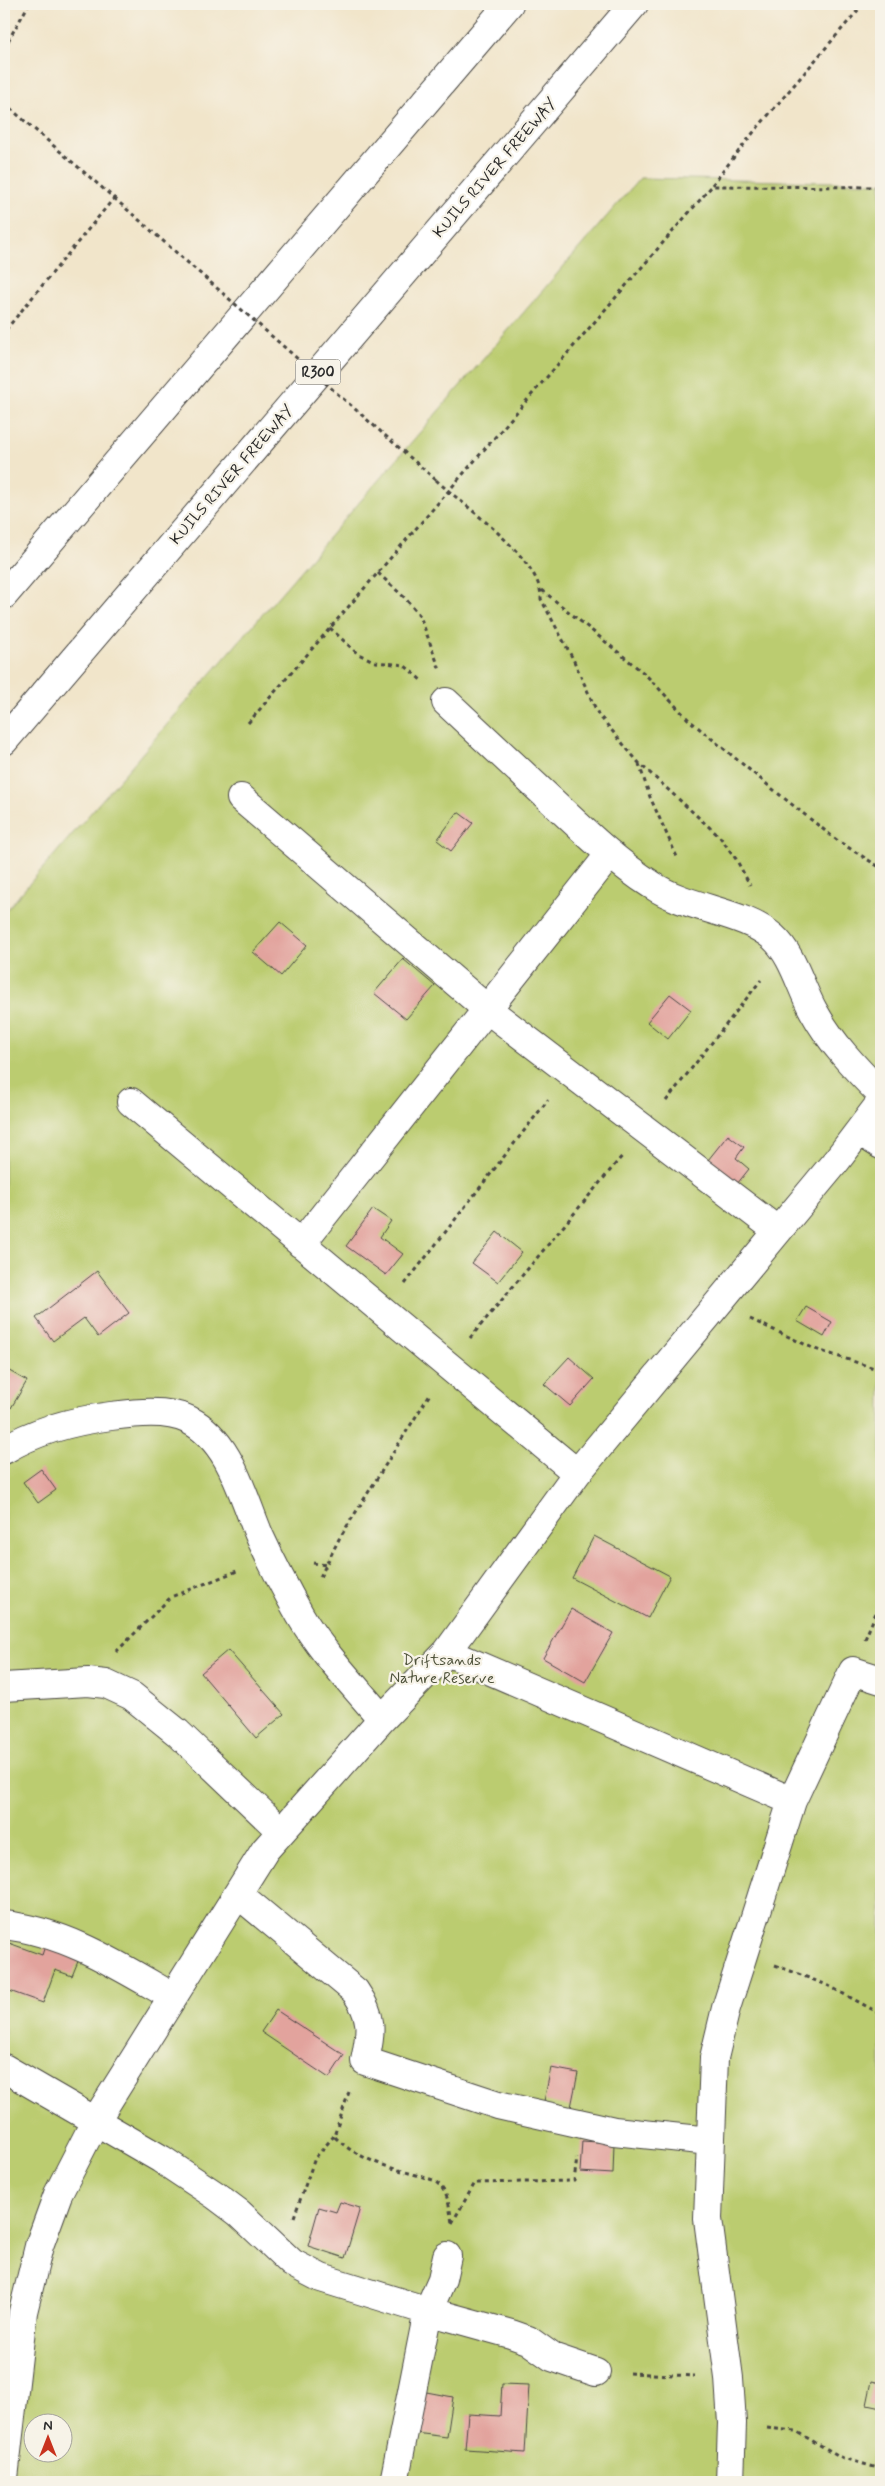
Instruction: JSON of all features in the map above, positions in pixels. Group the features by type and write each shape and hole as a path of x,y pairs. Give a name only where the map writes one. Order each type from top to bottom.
{"main road":[{"path":"4,595 509,4"},
{"name":"KUILS RIVER FREEWAY","path":"4,741 634,4"},
{"path":"446,702 610,854 653,886 689,904 741,921 778,943 830,1038 846,1058 881,1094"},
{"path":"241,798 487,1009 778,1231"},
{"path":"301,1244 610,854"},
{"path":"130,1102 577,1473"},
{"path":"4,2478 24,2312 39,2246 58,2194 96,2120 265,1850 382,1718 447,1652 577,1473 778,1231 870,1138 881,1102"},
{"path":"4,1450 45,1430 80,1420 157,1413 188,1420 205,1431 221,1450 270,1557 300,1616 335,1663 382,1718"},
{"path":"447,1652 792,1801"},
{"path":"730,2482 732,2423 729,2378 708,2219 714,2058 726,2008 792,1801 853,1671 881,1680"},
{"path":"4,1687 88,1682 106,1684 132,1696 178,1733 281,1831"},
{"path":"238,1894 355,1991 364,2004 370,2020 371,2031 365,2062 498,2105 614,2131 710,2141"},
{"path":"4,1925 24,1927 57,1936 102,1956 173,1997"},
{"path":"4,2068 161,2158 239,2213 292,2264 321,2278 528,2340 552,2357 596,2372"},
{"path":"394,2482 428,2311 442,2278 447,2256"}],"path":[{"path":"4,48 29,4"},
{"path":"248,723 712,186 753,133 859,9 866,4"},
{"path":"4,103 520,553 541,589 644,674 689,720 838,841 881,868"},
{"path":"712,186 881,187"},
{"path":"4,332 114,198"},
{"path":"378,573 405,598 420,616 439,665 446,702"},
{"path":"300,1616 339,1539 447,1366 644,1129 778,943 736,860 720,837 638,763 598,714 574,659 541,599 541,589"},
{"path":"330,628 358,654 376,662 404,665 446,702"},
{"path":"638,763 650,797 678,860 689,904"},
{"path":"383,1313 570,1072"},
{"path":"718,1303 816,1349 874,1368 881,1368"},
{"path":"88,1682 127,1639 172,1597 270,1557 326,1565"},
{"path":"853,1671 881,1601"},
{"path":"744,1953 828,1985 881,2014"},
{"path":"271,2244 290,2227 315,2158 334,2136 345,2100 365,2062"},
{"path":"452,2224 475,2183 574,2182 581,2124"},
{"path":"334,2136 350,2151 363,2158 433,2180 441,2185 448,2198 452,2224 447,2256"},
{"path":"596,2372 729,2378"},
{"path":"732,2423 795,2431 843,2458 881,2469"}],"green space":[{"name":"Driftsands Nature Reserve","path":"640,178 881,183 881,2482 4,2482 4,913"}],"building":[{"path":"458,812 473,823 451,851 437,840"},
{"path":"280,922 307,945 281,976 253,952"},
{"path":"403,959 435,986 406,1019 374,993"},
{"path":"670,994 691,1010 668,1039 647,1022"},
{"path":"728,1135 744,1147 736,1158 749,1169 737,1184 708,1160"},
{"path":"373,1209 391,1221 380,1237 403,1254 386,1275 346,1246"},
{"path":"497,1232 522,1252 498,1282 472,1263"},
{"path":"97,1271 129,1313 98,1337 84,1318 53,1341 36,1318"},
{"path":"806,1307 832,1322 824,1337 797,1321"},
{"path":"569,1357 594,1379 570,1406 544,1384"},
{"path":"4,1368 27,1381 11,1408 4,1404"},
{"path":"41,1469 56,1490 38,1503 23,1482"},
{"path":"594,1536 670,1576 648,1618 572,1578"},
{"path":"571,1609 613,1633 585,1682 543,1658"},
{"path":"228,1650 284,1714 256,1738 201,1673"},
{"path":"9,1943 42,1955 45,1946 79,1959 72,1976 55,1970 43,2003 4,1989 4,1948 7,1949"},
{"path":"276,2010 344,2055 329,2078 261,2032"},
{"path":"551,2068 578,2073 571,2107 544,2101"},
{"path":"582,2141 614,2143 613,2174 580,2172"},
{"path":"340,2202 360,2208 345,2258 308,2246 319,2207 336,2212"},
{"path":"872,2381 881,2383 881,2408 867,2405"},
{"path":"502,2384 529,2385 525,2453 465,2449 468,2414 500,2416"},
{"path":"421,2391 453,2397 447,2437 415,2433"}]}
